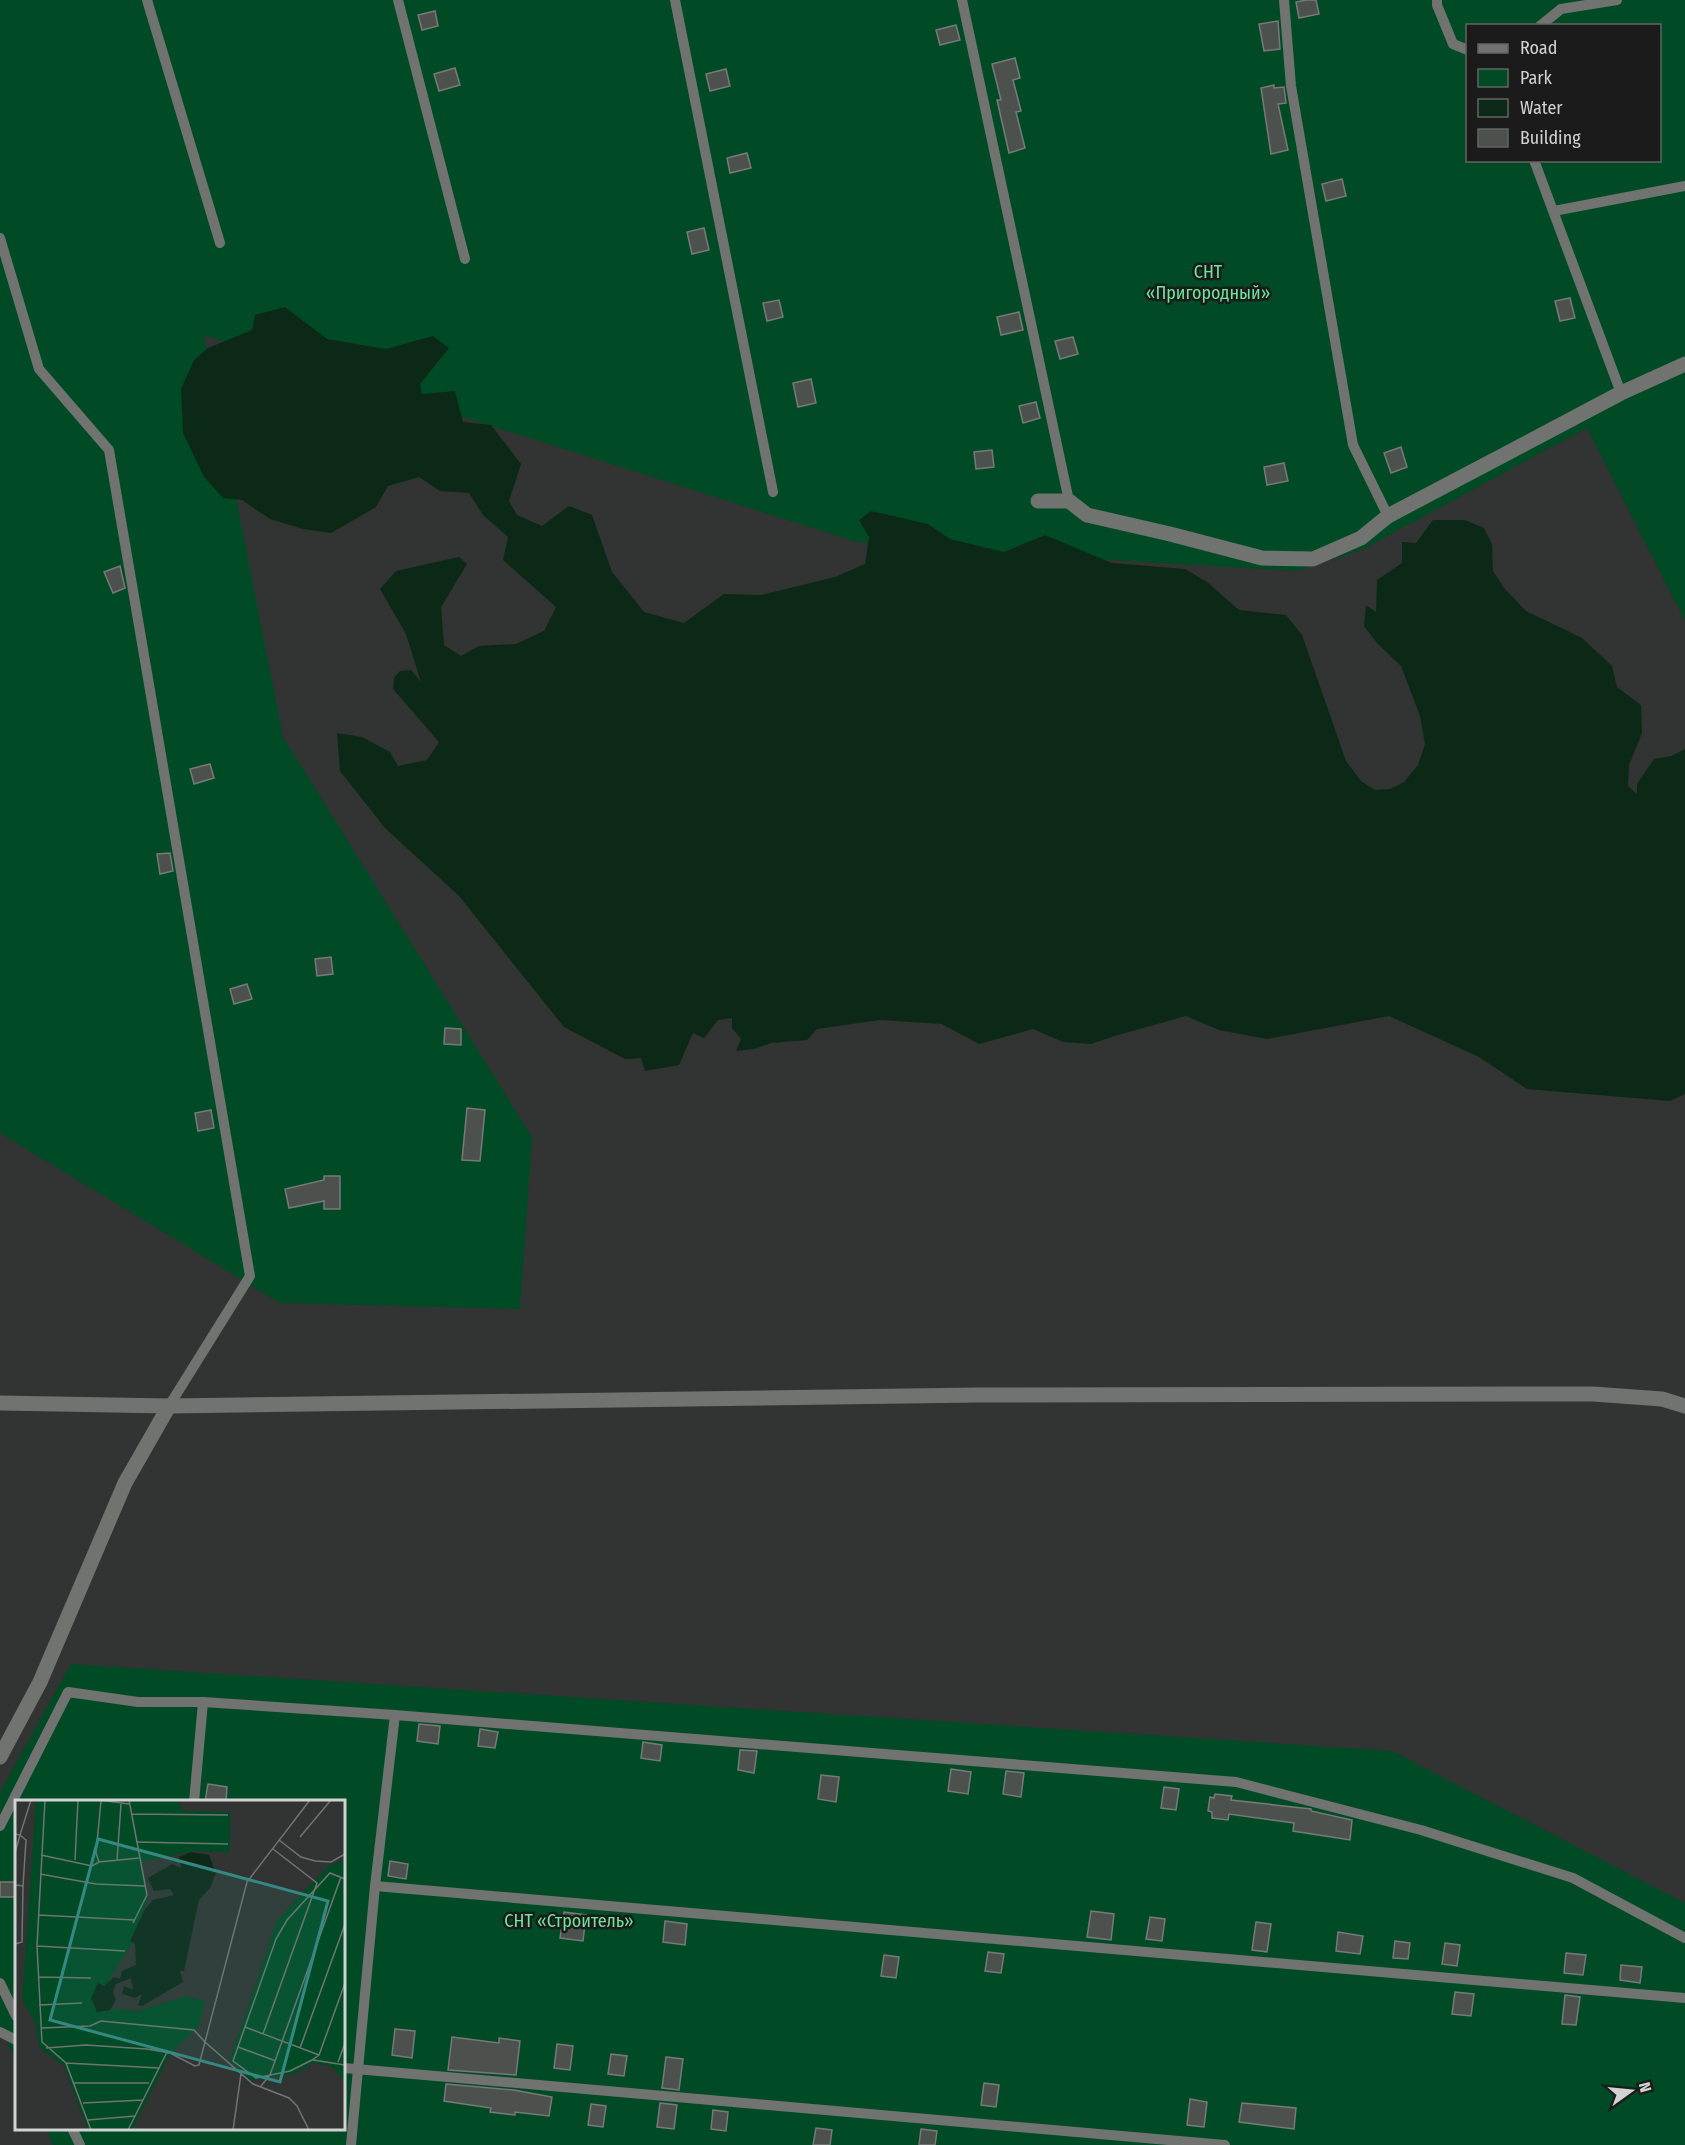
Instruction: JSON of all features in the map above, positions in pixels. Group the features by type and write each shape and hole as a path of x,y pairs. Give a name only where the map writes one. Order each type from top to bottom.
{"street":[{"path":"1038,501 1069,501 1087,515 1262,558 1313,559 1361,538 1388,516 1621,393 1685,364"},
{"path":"0,1403 169,1406 978,1395 1593,1394 1662,1399 1685,1406"},
{"path":"0,1756 40,1682 125,1483 169,1406"}],"lane":[{"path":"147,0 220,243"},
{"path":"398,0 465,258"},
{"path":"675,0 772,492"},
{"path":"962,0 1069,501"},
{"path":"1284,0 1291,86 1353,445 1388,516"},
{"path":"1437,0 1453,44 1466,50"},
{"path":"1542,24 1561,9 1617,0"},
{"path":"1535,162 1621,393"},
{"path":"1554,211 1685,186"},
{"path":"0,238 39,369 109,450 250,1276 169,1406"},
{"path":"0,1826 68,1692 138,1702 203,1702 395,1715 1236,1782 1420,1830 1573,1878 1685,1938"},
{"path":"194,1800 203,1702"},
{"path":"351,2145 375,1886 395,1715"},
{"path":"375,1886 1685,1998"},
{"path":"0,1983 15,2014"},
{"path":"0,2032 15,2040"},
{"path":"345,2068 1225,2145"},
{"path":"73,2130 80,2145"}],"green space":[{"name":"СНТ «Пригородный»","path":"0,0 1685,0 1685,621 1587,428 1363,549 1298,571 1127,561 857,542 204,335 283,737 532,1137 520,1309 280,1303 0,1133"},
{"name":"СНТ «Строитель»","path":"71,1664 1392,1751 1685,1903 1685,2145 53,2145 46,2130 345,2130 345,1800 15,1800 15,2060 0,2025 0,1792"}],"water":[{"path":"285,307 327,339 386,349 433,336 449,348 420,384 422,394 455,391 463,422 491,425 521,464 509,501 517,515 542,526 569,506 592,515 612,572 644,612 684,623 724,594 761,595 835,577 865,564 869,537 859,520 871,511 928,524 950,539 1004,552 1045,535 1112,563 1185,569 1207,582 1239,610 1286,615 1302,635 1346,761 1361,781 1375,790 1390,789 1404,782 1418,765 1425,744 1420,716 1401,666 1378,644 1364,626 1366,605 1376,612 1377,580 1402,563 1402,542 1416,543 1433,520 1465,520 1484,528 1492,544 1493,571 1504,588 1526,611 1582,638 1612,666 1617,687 1641,705 1642,733 1629,765 1628,786 1637,794 1637,784 1654,759 1671,756 1685,749 1685,1094 1670,1101 1527,1089 1479,1057 1389,1016 1267,1039 1219,1030 1186,1016 1091,1044 1063,1042 1033,1029 979,1044 942,1024 880,1020 817,1029 807,1040 771,1043 754,1049 736,1051 741,1039 732,1028 732,1018 718,1020 704,1038 693,1033 679,1065 645,1071 641,1058 625,1059 564,1027 459,896 385,828 340,771 337,733 362,737 390,752 398,766 427,760 439,742 393,689 394,678 400,671 411,670 421,682 406,634 380,589 396,571 459,557 467,564 441,607 444,645 461,656 479,646 516,644 544,631 556,607 503,560 508,537 483,515 469,493 440,491 419,477 388,486 376,507 331,533 303,529 270,519 242,500 223,498 204,477 183,433 181,389 194,360 208,348 252,330 255,315"}],"building":[{"path":"1316,0 1319,14 1299,18 1296,2"},
{"path":"435,11 438,26 422,30 418,15"},
{"path":"1278,21 1280,49 1264,51 1259,24"},
{"path":"956,25 960,40 940,45 936,30"},
{"path":"1015,58 1020,78 1013,80 1021,111 1016,112 1025,148 1009,153 997,100 1001,100 992,64"},
{"path":"455,68 460,85 439,91 434,74"},
{"path":"726,69 730,86 710,91 706,74"},
{"path":"1274,85 1274,88 1284,87 1286,103 1278,104 1288,150 1271,154 1261,88"},
{"path":"747,153 751,168 730,173 727,158"},
{"path":"1342,179 1346,196 1326,201 1322,184"},
{"path":"704,228 709,250 692,254 687,232"},
{"path":"1570,298 1575,318 1560,321 1555,301"},
{"path":"779,300 783,317 767,321 763,303"},
{"path":"1019,312 1023,330 1001,335 997,317"},
{"path":"1073,337 1078,354 1060,359 1055,341"},
{"path":"811,379 816,403 798,407 793,383"},
{"path":"1036,402 1040,418 1023,423 1019,406"},
{"path":"1401,447 1407,467 1391,473 1384,453"},
{"path":"992,450 994,467 976,469 974,452"},
{"path":"1284,463 1288,481 1267,485 1264,467"},
{"path":"120,566 125,588 113,593 104,572"},
{"path":"210,764 214,778 194,784 190,769"},
{"path":"170,853 173,871 160,874 157,854"},
{"path":"331,957 333,974 317,976 315,959"},
{"path":"247,984 252,999 234,1004 230,989"},
{"path":"445,1028 461,1029 461,1045 444,1044"},
{"path":"467,1108 485,1110 480,1161 462,1160"},
{"path":"211,1110 214,1128 198,1131 195,1113"},
{"path":"324,1176 340,1176 340,1209 324,1209 324,1201 289,1208 285,1189 324,1180"},
{"path":"419,1724 440,1726 438,1744 417,1741"},
{"path":"480,1729 498,1732 495,1748 478,1746"},
{"path":"643,1742 662,1745 660,1761 641,1758"},
{"path":"740,1750 757,1751 754,1773 738,1770"},
{"path":"951,1769 971,1772 968,1794 948,1791"},
{"path":"1006,1771 1024,1773 1021,1797 1003,1794"},
{"path":"821,1775 839,1777 836,1802 818,1799"},
{"path":"208,1784 227,1787 226,1800 205,1800"},
{"path":"1164,1787 1179,1789 1176,1810 1161,1808"},
{"path":"1215,1794 1232,1796 1231,1800 1311,1809 1311,1811 1352,1820 1350,1840 1293,1831 1294,1823 1229,1814 1228,1820 1212,1818 1212,1812 1208,1811 1210,1797 1214,1798"},
{"path":"390,1861 408,1864 406,1879 388,1876"},
{"path":"0,1882 15,1882 15,1897 0,1897"},
{"path":"1091,1911 1114,1914 1111,1940 1087,1937"},
{"path":"564,1912 586,1915 583,1941 560,1938"},
{"path":"1150,1917 1165,1919 1162,1941 1146,1939"},
{"path":"665,1921 687,1924 685,1945 663,1942"},
{"path":"1256,1922 1271,1924 1267,1952 1252,1950"},
{"path":"1338,1932 1363,1936 1360,1954 1336,1951"},
{"path":"1395,1941 1410,1943 1408,1959 1393,1958"},
{"path":"1445,1943 1460,1945 1457,1966 1442,1964"},
{"path":"988,1952 1004,1954 1001,1973 985,1971"},
{"path":"1566,1953 1586,1955 1583,1975 1564,1973"},
{"path":"884,1955 899,1957 896,1978 881,1976"},
{"path":"1621,1965 1642,1967 1640,1983 1620,1980"},
{"path":"1455,1992 1474,1994 1471,2016 1452,2014"},
{"path":"1565,1995 1580,1997 1576,2025 1562,2024"},
{"path":"395,2029 415,2031 412,2058 392,2055"},
{"path":"452,2037 499,2043 499,2038 520,2041 516,2075 448,2070"},
{"path":"557,2044 573,2046 570,2070 554,2068"},
{"path":"611,2054 627,2056 624,2076 608,2074"},
{"path":"666,2057 683,2059 679,2090 662,2088"},
{"path":"984,2083 999,2085 996,2107 981,2105"},
{"path":"446,2084 514,2090 552,2097 549,2116 490,2112 491,2108 444,2101"},
{"path":"1190,2099 1207,2102 1204,2127 1187,2125"},
{"path":"660,2103 677,2105 674,2129 657,2127"},
{"path":"1242,2103 1296,2108 1294,2129 1239,2122"},
{"path":"591,2104 606,2106 603,2127 588,2125"},
{"path":"713,2110 728,2112 726,2131 711,2129"},
{"path":"816,2128 832,2130 830,2145 813,2145"},
{"path":"921,2129 937,2131 935,2145 919,2145"}]}
